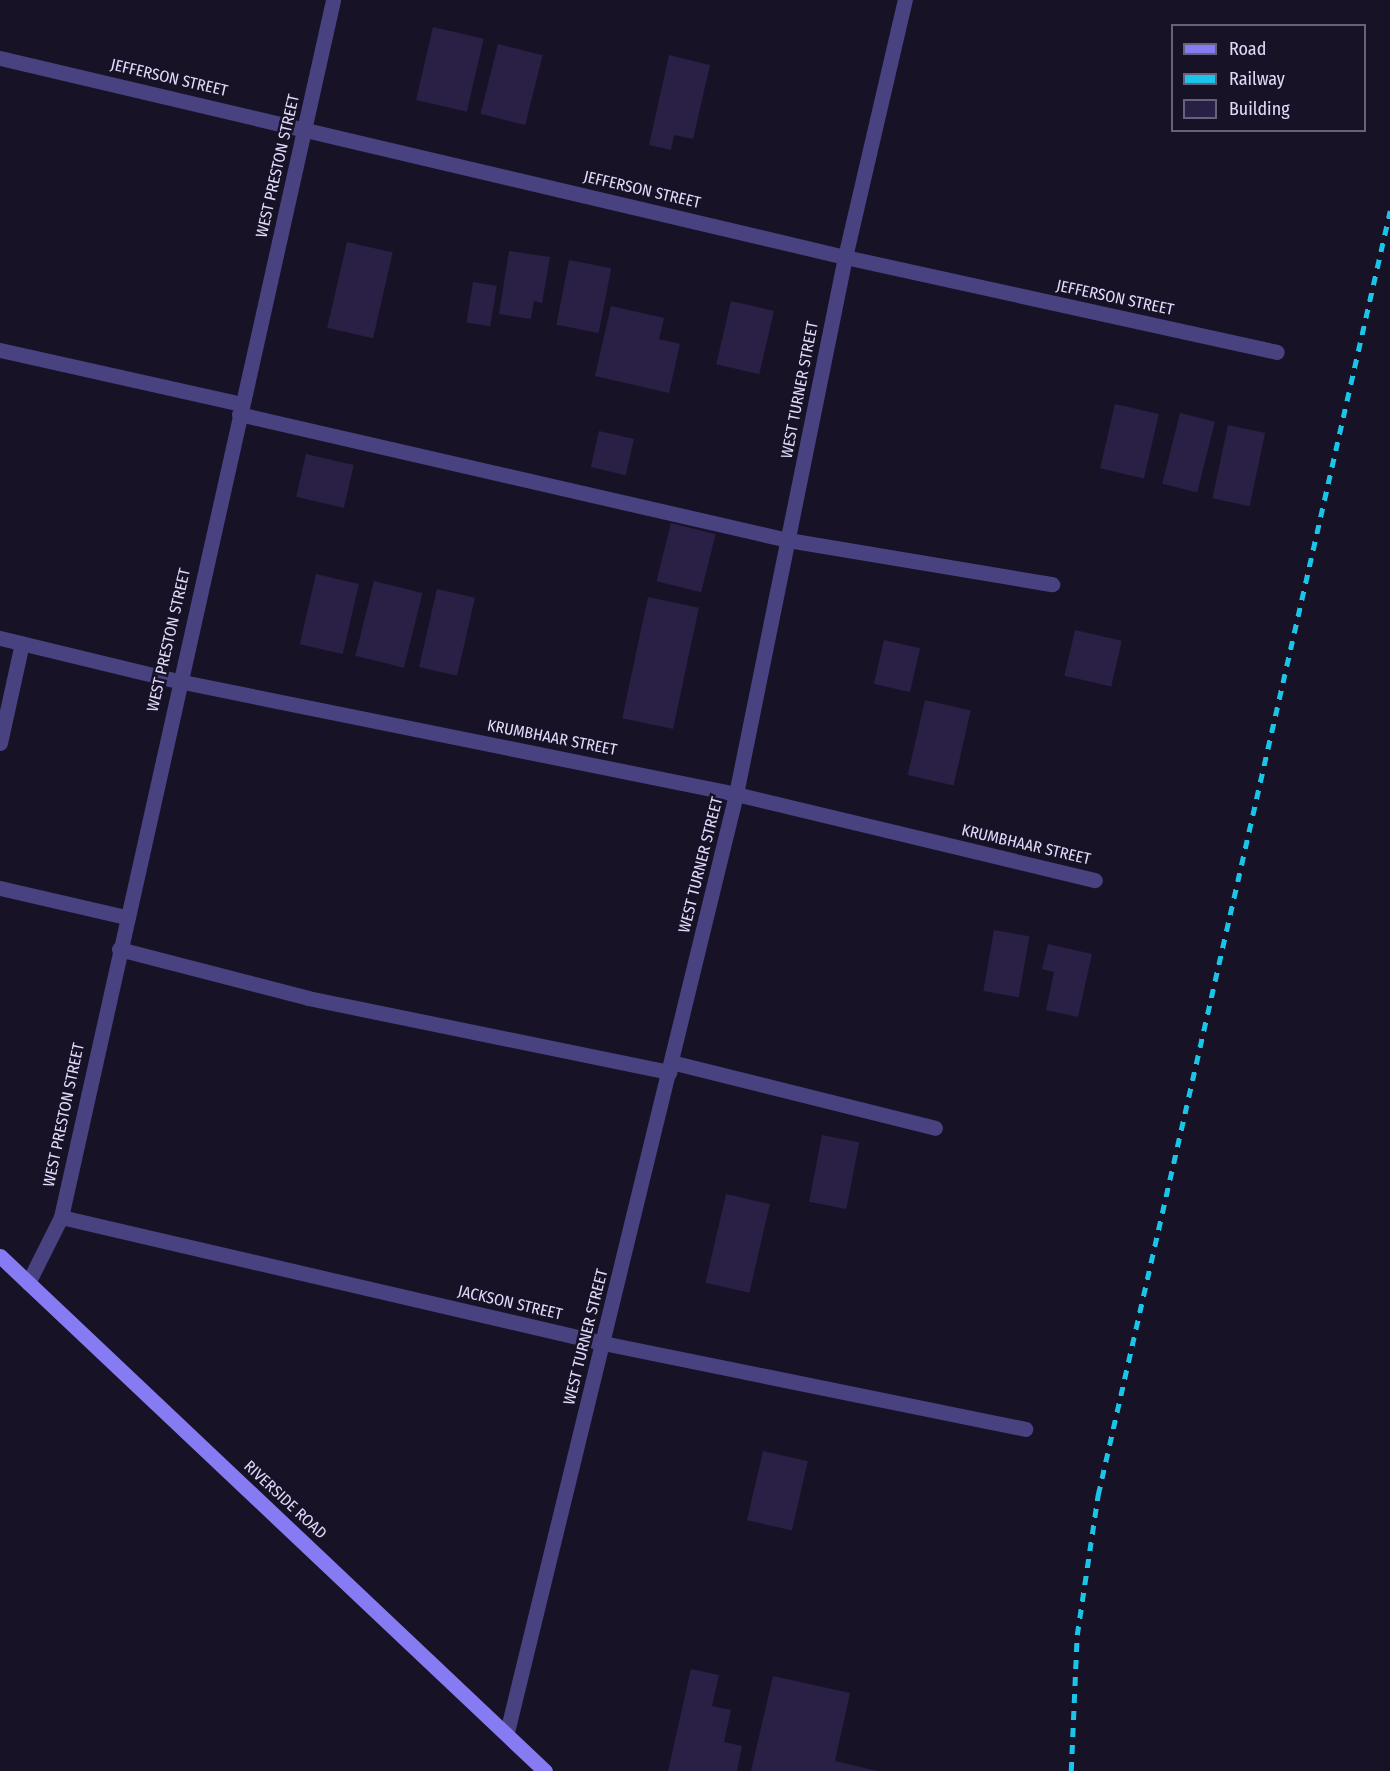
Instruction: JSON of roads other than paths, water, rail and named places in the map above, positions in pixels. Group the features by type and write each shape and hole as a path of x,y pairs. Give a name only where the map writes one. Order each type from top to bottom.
{"main road":[{"name":"RIVERSIDE ROAD","path":"0,1256 507,1732 545,1771"}],"street":[{"name":"WEST PRESTON STREET","path":"28,1283 61,1216 178,681 306,128 333,0"},
{"name":"WEST TURNER STREET","path":"507,1732 736,794 845,257 905,0"},
{"name":"JEFFERSON STREET","path":"0,58 306,128 845,257 1277,352"},
{"path":"0,350 788,540 1052,584"},
{"name":"KRUMBHAAR STREET","path":"0,638 178,681 736,794 1095,880"},
{"path":"0,743 22,643"},
{"path":"0,888 126,917"},
{"path":"119,949 308,998 670,1067 935,1128"},
{"name":"JACKSON STREET","path":"61,1216 603,1343 1024,1429"}],"railway":[{"path":"1071,1771 1077,1635 1098,1495 1390,211"}]}
